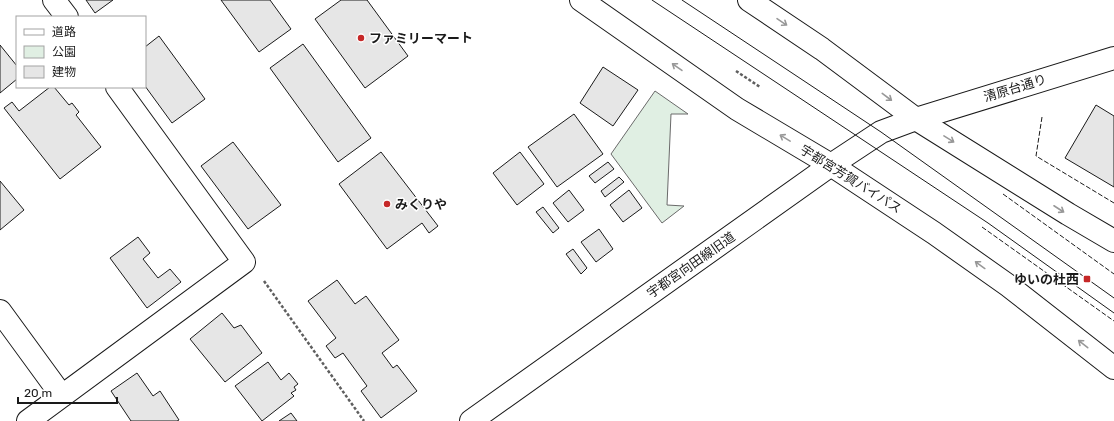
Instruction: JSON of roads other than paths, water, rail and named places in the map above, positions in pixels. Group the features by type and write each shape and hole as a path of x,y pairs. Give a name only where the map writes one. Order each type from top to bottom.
{"street":[{"path":"54,0 66,16"},
{"name":"宇都宮芳賀バイパス","path":"581,0 737,108 831,165 934,233 997,277 1114,368"},
{"path":"749,0 822,49 916,118 1068,214 1114,241"},
{"name":"清原台通り","path":"916,118 1114,58"},
{"path":"28,421 244,262 118,88"},
{"name":"宇都宮向田線旧道","path":"471,421 831,165 881,132 916,118"},
{"path":"0,311 62,396"}],"tram line":[{"path":"652,0 988,223 1114,313"},
{"path":"682,0 881,132 1114,298"}],"place":[{"name":"ファミリーマート","path":"361,38"},
{"name":"みくりや","path":"387,204"},
{"name":"ゆいの杜西","path":"1087,279"}]}
